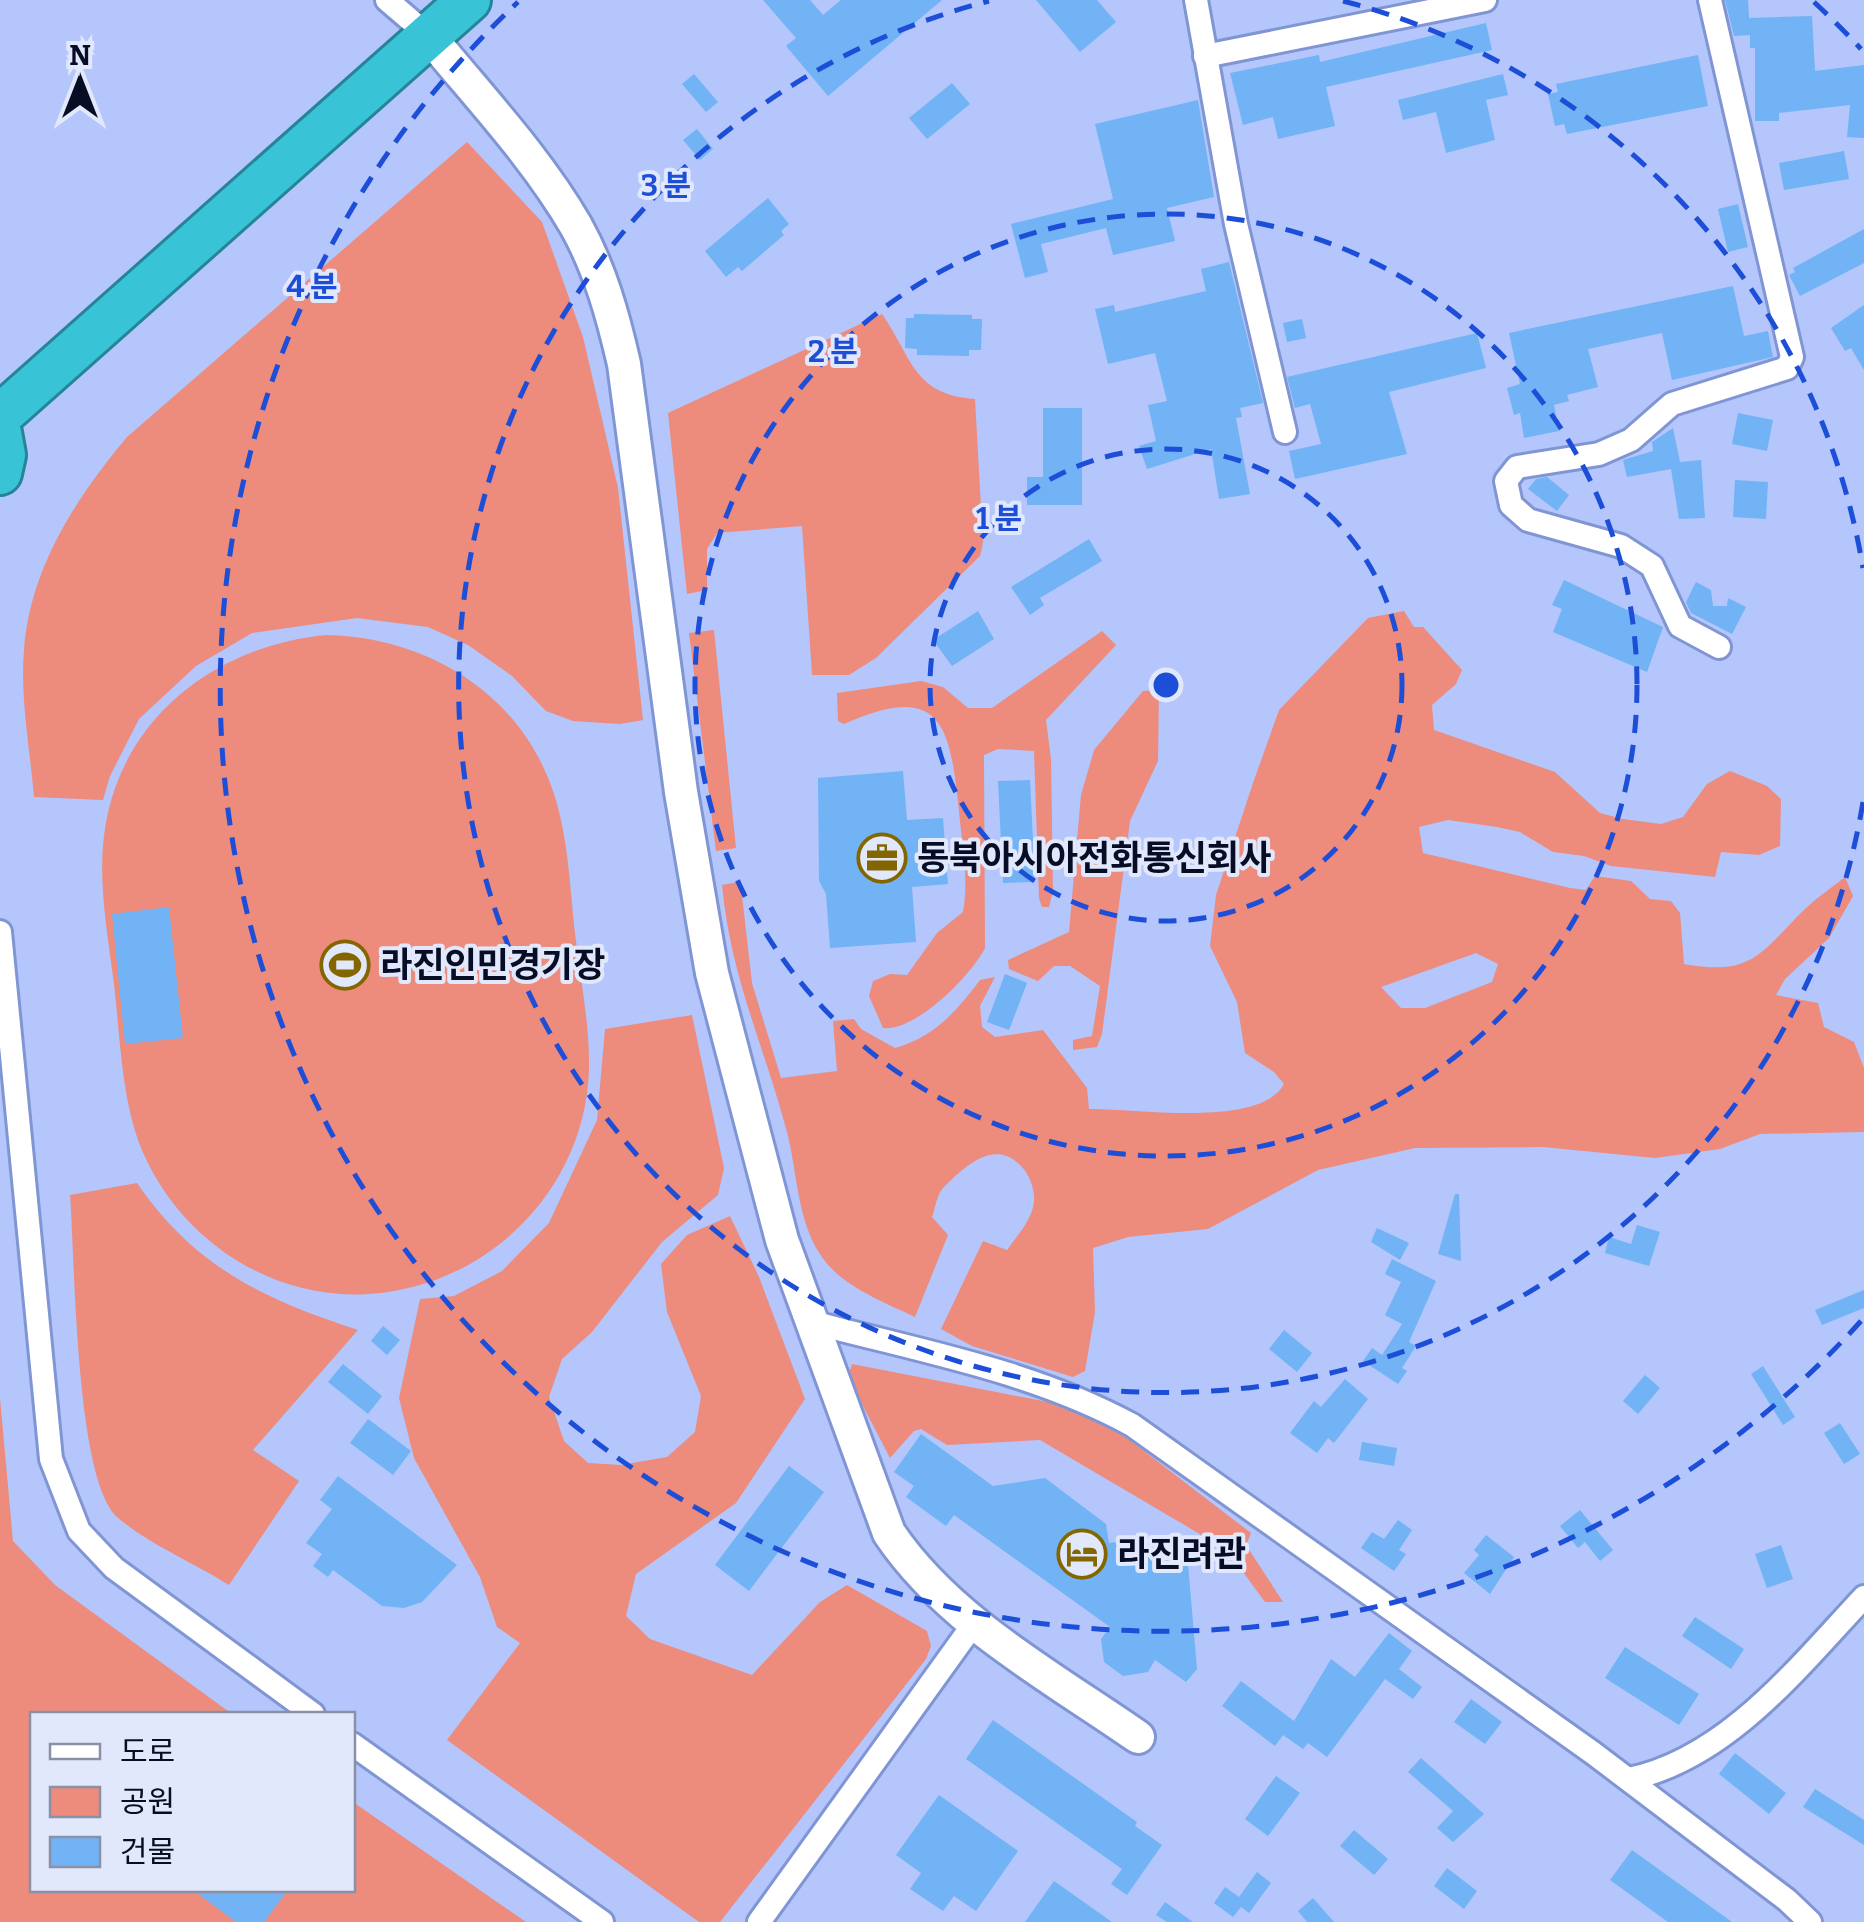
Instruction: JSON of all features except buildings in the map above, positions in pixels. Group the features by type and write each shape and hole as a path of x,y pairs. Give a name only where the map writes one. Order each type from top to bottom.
{"highway":[{"path":"0,416 469,0"},
{"path":"0,434 4,455 0,472"}],"street":[{"path":"386,0 429,36 508,130 576,226 611,308 630,408 700,922 782,1240 889,1532 908,1560 975,1622 1138,1737"},
{"path":"1196,0 1236,224 1285,432"},
{"path":"1205,56 1484,0"},
{"path":"1710,0 1792,356 1787,368 1672,404 1631,440 1599,454 1516,467 1506,481 1510,505 1528,520 1622,546 1652,566 1680,626 1719,647"},
{"path":"0,932 46,1422 51,1459 65,1503 79,1530 114,1568 310,1712"},
{"path":"811,1322 1025,1379 1082,1398 1132,1425 1629,1779 1787,1900 1810,1922"},
{"path":"1629,1779 1646,1776 1713,1742 1780,1686 1864,1596"},
{"path":"758,1922 975,1622"},
{"path":"355,1746 602,1922"}],"green space":[{"path":"467,142 542,222 583,337 618,488 643,720 620,724 573,721 546,711 512,676 468,645 428,627 357,618 252,633 196,666 139,719 110,776 103,800 34,797 23,686 28,620 46,563 90,484 127,437"},
{"path":"882,314 926,382 954,396 975,399 983,543 980,556 876,658 849,675 812,675 802,526 717,533 707,549 707,590 687,594 668,413"},
{"path":"1404,611 1414,627 1423,627 1462,670 1456,684 1432,705 1434,730 1555,772 1600,813 1661,824 1683,817 1707,784 1730,771 1767,786 1781,799 1780,846 1759,855 1721,852 1715,877 1611,866 1584,856 1553,852 1520,832 1497,827 1448,820 1419,827 1423,853 1570,888 1586,890 1595,876 1631,881 1650,899 1671,901 1680,913 1684,964 1707,967 1725,967 1752,958 1845,877 1853,896 1829,938 1785,979 1776,995 1818,1003 1824,1027 1854,1042 1864,1068 1864,1132 1760,1134 1720,1149 1655,1158 1543,1147 1415,1148 1318,1170 1208,1229 1128,1237 1093,1248 1095,1312 1085,1371 1073,1377 972,1346 941,1329 983,1241 1007,1250 1030,1215 1034,1202 1031,1183 1011,1158 1000,1154 979,1159 941,1191 932,1217 948,1235 915,1317 863,1292 839,1275 820,1254 807,1227 788,1136 733,952 722,885 738,882 741,887 752,983 781,1078 837,1071 833,1021 854,1019 861,1029 895,1048 933,1030 980,980 995,977 980,1006 982,1027 995,1037 1043,1030 1087,1088 1089,1109 1195,1113 1250,1107 1271,1098 1284,1084 1274,1072 1245,1053 1237,1002 1210,946 1216,895 1279,710 1368,618","holes":["1476,953 1498,964 1492,982 1425,1008 1401,1008 1381,987"]},
{"path":"714,630 736,848 716,851 689,633"},
{"path":"1102,631 1116,645 1046,720 1051,759 1053,891 1049,907 1042,907 1039,898 1034,751 998,749 984,755 985,948 968,973 926,1012 896,1027 883,1028 869,996 873,981 890,974 907,975 937,933 963,912 965,874 955,781 951,755 935,719 921,710 902,707 844,724 838,721 837,693 921,681 943,687 968,708 992,708"},
{"name":"라진인민경기장","path":"326,635 400,646 434,660 466,677 519,727 539,758 563,829 588,1038 589,1070 583,1114 570,1154 549,1192 522,1224 490,1251 453,1272 412,1287 369,1294 295,1286 261,1273 200,1232 154,1174 138,1140 128,1102 103,892 102,854 113,795 129,757 151,724 178,696 210,673 285,642"},
{"path":"1159,690 1158,761 1130,821 1102,1034 1097,1047 1073,1050 1073,1040 1092,1036 1100,986 1070,966 1054,966 1038,981 1009,969 1008,960 1069,932 1081,795 1094,750 1143,691"},
{"path":"692,1015 724,1168 718,1195 662,1242 592,1332 562,1359 549,1397 564,1441 588,1463 621,1465 667,1457 695,1432 701,1396 667,1312 661,1264 687,1235 730,1216 759,1277 805,1399 736,1503 636,1574 626,1616 650,1639 752,1675 820,1602 847,1585 927,1631 931,1646 926,1659 720,1922 699,1922 447,1740 520,1643 497,1627 480,1577 414,1458 399,1398 420,1299 454,1296 502,1271 549,1223 597,1120 605,1029"},
{"path":"137,1183 183,1237 234,1276 292,1306 358,1330 253,1450 299,1481 229,1585 117,1517 103,1495 93,1459 80,1365 70,1195"},
{"path":"852,1364 1079,1408 1101,1418 1251,1533 1246,1545 1283,1602 1265,1602 1227,1550 1040,1440 947,1445 921,1429 914,1431 890,1458 848,1377"},
{"path":"0,1398 13,1541 55,1585 229,1712 30,1712 30,1892 355,1892 355,1803 526,1922 0,1922"}],"place":[{"name":"동북아시아전화통신회사","path":"882,858"},
{"name":"라진인민경기장","path":"345,965"},
{"name":"라진려관","path":"1082,1554"}]}
